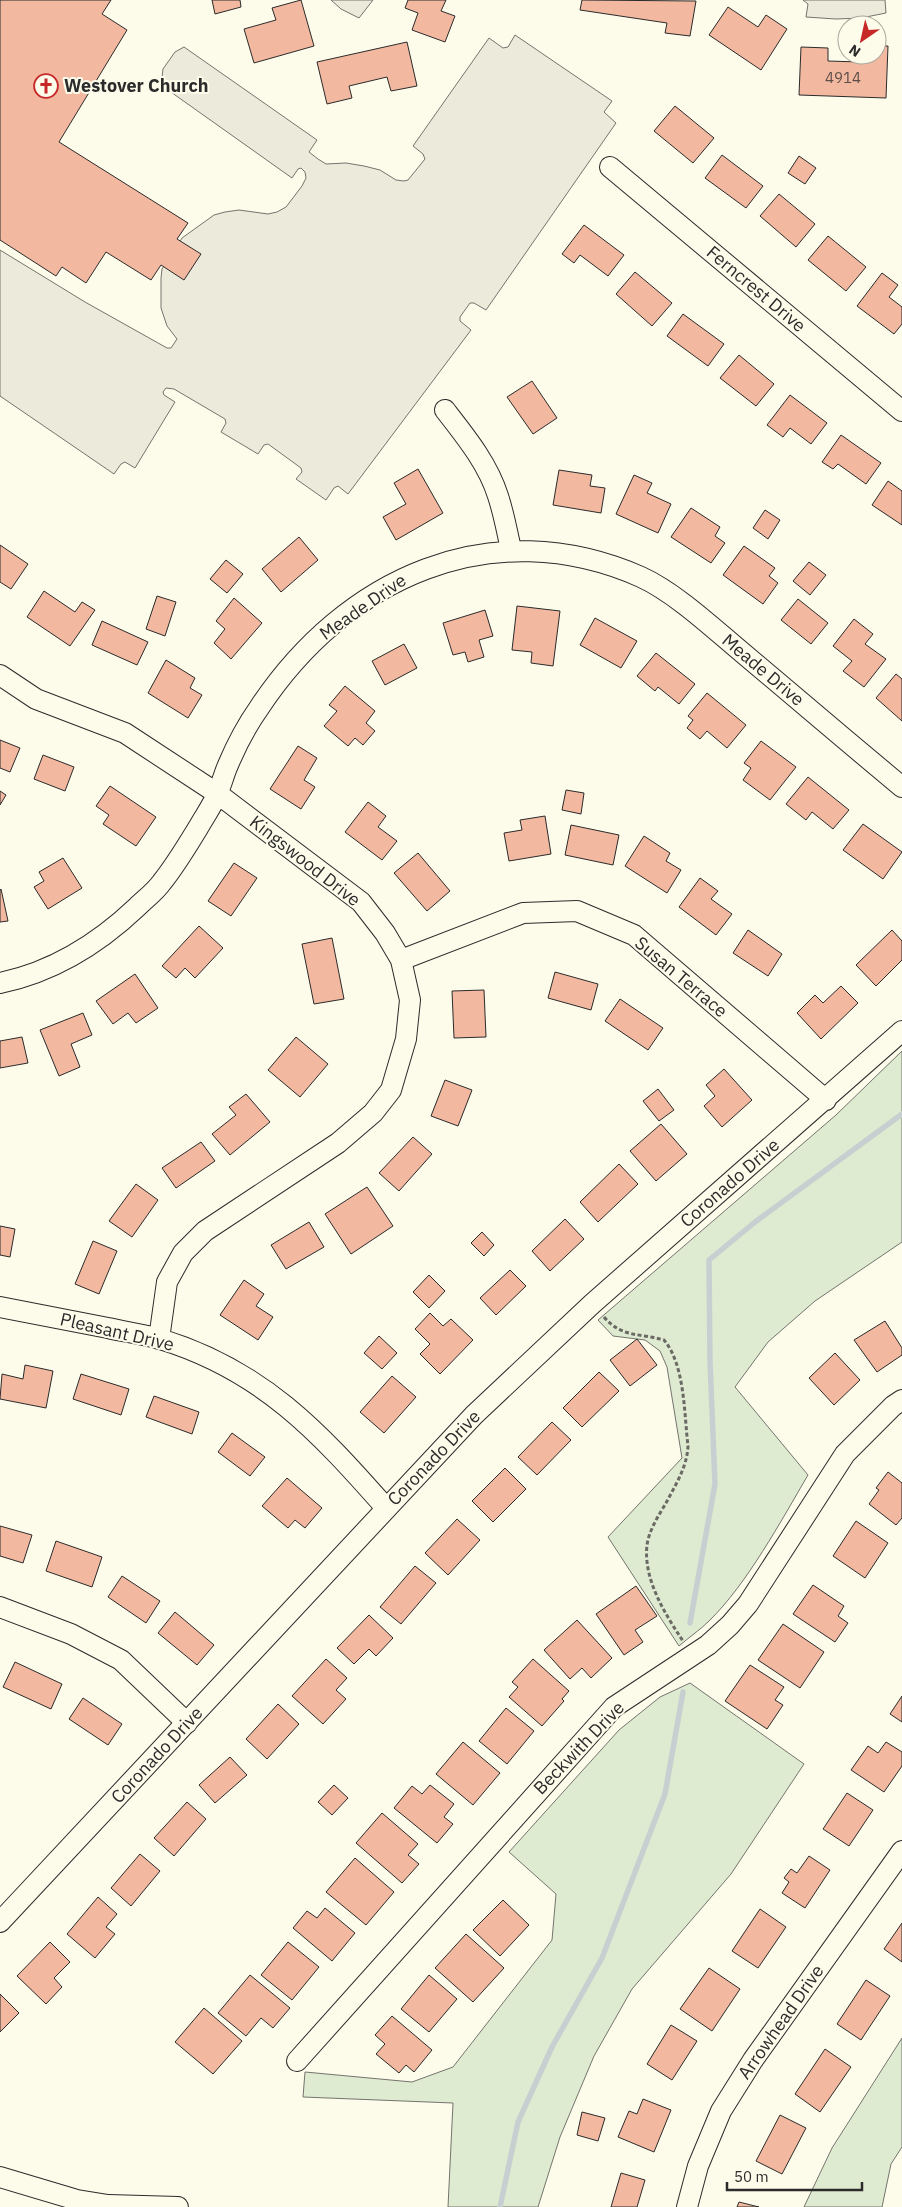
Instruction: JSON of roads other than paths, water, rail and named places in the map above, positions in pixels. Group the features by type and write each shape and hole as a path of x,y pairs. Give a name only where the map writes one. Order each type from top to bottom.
{"street":[{"name":"Ferncrest Drive","path":"610,167 902,411"},
{"path":"445,410 467,438 485,467 498,495 511,550"},
{"name":"Meade Drive","path":"0,982 21,979 62,963 93,943 161,885 218,794 228,765 257,710 307,647 344,616 375,594 410,574 451,560 511,550 594,560 642,578 680,602 719,633 902,787"},
{"name":"Kingswood Drive","path":"0,675 36,699 125,733 218,794 360,902 385,933 401,960 410,1000 406,1039 391,1090 373,1113 338,1143 205,1231 183,1253 167,1282 159,1338"},
{"name":"Susan Terrace","path":"401,960 523,913 577,911 634,935 826,1100"},
{"name":"Coronado Drive","path":"0,1922 474,1415 592,1304 826,1100 902,1031"},
{"name":"Pleasant Drive","path":"0,1307 159,1338 214,1360 265,1389 292,1409 336,1452 386,1508"},
{"name":"Beckwith Drive","path":"297,2060 614,1707 694,1656 730,1625 748,1604 845,1454 893,1406 902,1400"},
{"path":"0,1607 71,1634 121,1660 187,1723"},
{"name":"Arrowhead Drive","path":"687,2207 698,2166 721,2111 753,2060 902,1850"},
{"path":"0,2177 77,2200 108,2205 178,2207"}],"waterway":[{"path":"690,1623 715,1484 710,1361 709,1260 755,1222 902,1114"},
{"path":"500,2207 518,2122 552,2047 602,1958 665,1794 683,1692"}],"place":[{"name":"Westover Church","path":"46,86"}]}
